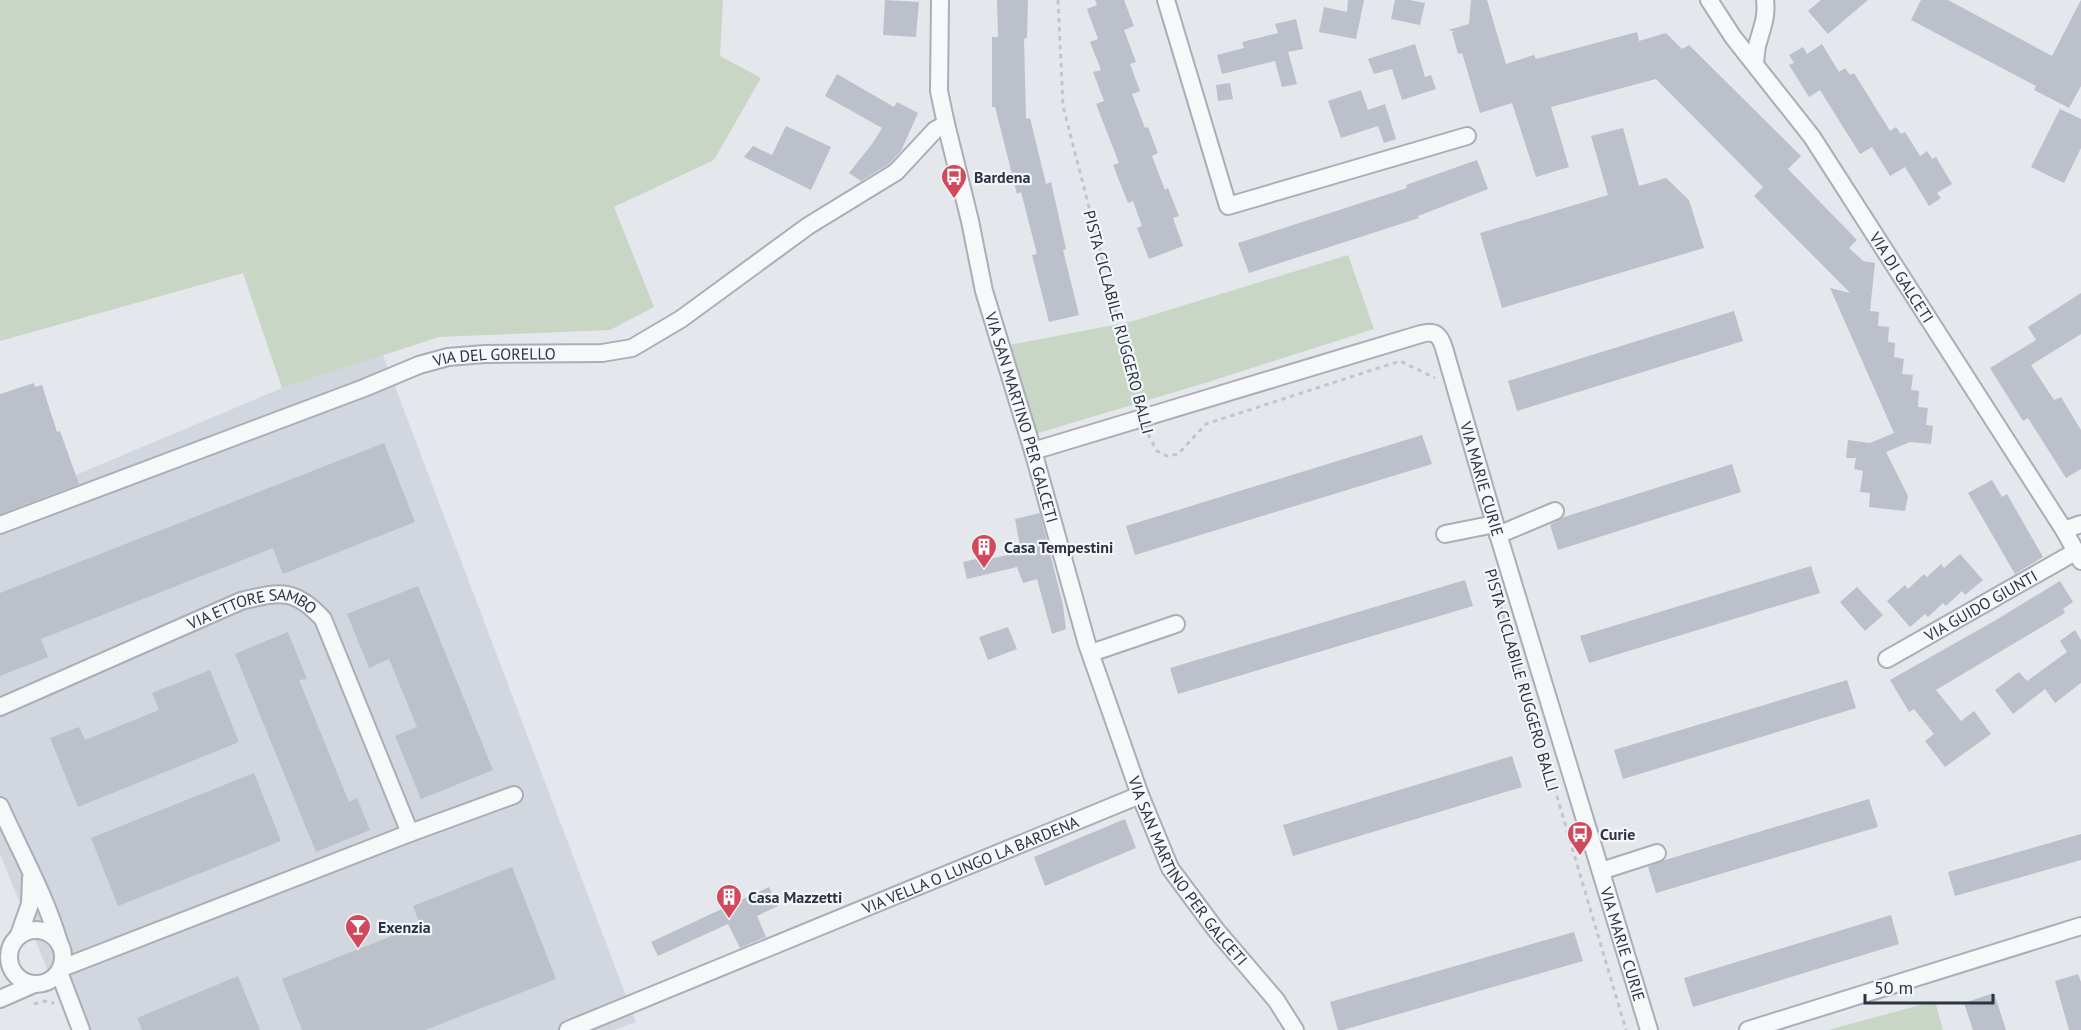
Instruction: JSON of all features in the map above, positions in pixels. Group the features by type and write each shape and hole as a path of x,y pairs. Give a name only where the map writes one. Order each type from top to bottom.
{"street":[{"name":"VIA SAN MARTINO PER GALCETI","path":"940,0 939,91 984,291 1091,653 1140,795 1170,868 1216,930 1276,1000 1295,1030"},
{"path":"1166,0 1228,206 1467,136"},
{"name":"VIA DI GALCETI","path":"1709,0 1733,36 1812,137 2064,530 2078,556"},
{"path":"1755,63 1758,40 1764,25 1766,0"},
{"name":"VIA DEL GORELLO","path":"0,525 353,392 418,365 448,357 485,354 602,353 632,348 681,319 808,226 896,172 935,130 946,124"},
{"name":"VIA MARIE CURIE","path":"1033,451 1412,336 1435,332 1444,348 1649,1030"},
{"path":"1445,534 1497,530 1555,511"},
{"path":"2064,530 2081,524"},
{"name":"VIA GUIDO GIUNTI","path":"1887,659 2078,556"},
{"name":"VIA ETTORE SAMBO","path":"0,707 241,601 277,592 292,595 311,606 323,619 410,832"},
{"path":"1091,653 1176,624"},
{"path":"61,959 80,961 410,832 514,795"},
{"name":"VIA VELLA O LUNGO LA BARDENA","path":"568,1030 1140,795"},
{"path":"0,806 49,910 69,1000 81,1030"},
{"path":"1601,871 1657,853"},
{"path":"31,874 30,904 19,935 9,950 4,965 23,982 39,984 69,1000"},
{"path":"1748,1030 2081,926"},
{"path":"19,935 36,930 45,931 53,936 61,959"},
{"path":"0,999 39,984 61,959"}],"path":[{"name":"PISTA CICLABILE RUGGERO BALLI","path":"1058,0 1064,106 1143,418 1150,442 1157,451 1167,456 1178,454 1192,442 1206,424 1400,361 1434,376 1437,387"},
{"name":"PISTA CICLABILE RUGGERO BALLI","path":"1491,572 1626,1030"},
{"path":"33,1004 69,1000"}],"shaded area":[{"path":"383,355 636,1022 614,1030 72,1030 0,854 0,507 282,388"}],"green space":[{"path":"0,0 723,0 720,56 761,78 714,160 614,207 654,307 610,330 439,337 282,388 243,273 0,341"},
{"path":"1348,255 1374,329 1035,434 1009,345 1130,322"},
{"path":"1935,1001 1943,1030 1828,1030"}],"building":[{"path":"885,0 919,2 916,37 883,35"},
{"path":"997,0 1028,0 1027,38 1024,39 1026,119 1030,118 1046,184 1051,182 1066,249 1063,250 1079,315 1049,322 1032,255 1037,254 1021,192 1017,194 995,107 992,107 992,37 998,37"},
{"path":"1095,0 1124,0 1134,26 1124,30 1136,62 1130,64 1140,91 1132,94 1145,128 1148,127 1158,153 1152,156 1165,190 1168,188 1179,216 1173,218 1183,246 1149,259 1137,228 1142,226 1133,201 1128,203 1113,165 1119,163 1096,104 1104,101 1093,72 1101,70 1090,42 1098,39 1087,9 1097,5"},
{"path":"1348,0 1364,0 1356,39 1319,32 1324,7 1347,12"},
{"path":"1395,0 1425,3 1420,25 1391,19"},
{"path":"1471,0 1487,0 1506,64 1534,55 1536,59 1637,32 1639,41 1666,33 1682,49 1689,45 1801,156 1788,169 1857,240 1849,248 1863,261 1875,263 1870,311 1879,312 1878,326 1889,327 1888,342 1895,343 1894,357 1904,359 1902,374 1913,375 1911,390 1919,391 1918,407 1928,408 1926,425 1933,426 1931,444 1910,442 1886,452 1908,496 1905,511 1869,507 1870,493 1860,492 1863,471 1854,469 1856,458 1846,458 1848,440 1870,443 1894,433 1830,288 1850,293 1754,196 1763,187 1656,79 1551,107 1569,167 1536,177 1512,103 1480,113 1462,53 1458,54 1452,32 1454,31 1448,30 1469,24"},
{"path":"1821,0 1868,0 1828,34 1808,11"},
{"path":"1921,0 1948,0 2052,56 2081,0 2081,86 2069,108 2034,90 2036,86 1911,20"},
{"path":"1296,19 1303,49 1288,52 1297,84 1282,87 1275,61 1222,74 1217,55 1244,48 1242,42 1278,33 1275,24"},
{"path":"1415,44 1425,77 1431,75 1436,89 1402,100 1392,69 1374,74 1368,59"},
{"path":"1822,44 1839,72 1845,68 1850,75 1854,73 1890,131 1896,127 1901,134 1905,132 1920,156 1927,151 1932,159 1936,157 1952,184 1937,193 1941,198 1929,206 1905,167 1890,176 1872,147 1860,154 1820,90 1809,97 1789,65 1794,63 1789,55 1803,47 1807,54"},
{"path":"837,74 894,107 897,102 918,113 901,151 889,164 861,181 849,173 882,128 825,96"},
{"path":"1230,83 1233,99 1218,101 1216,85"},
{"path":"1361,90 1368,110 1385,104 1396,139 1384,143 1378,126 1341,138 1328,101"},
{"path":"2060,109 2081,119 2081,148 2064,183 2031,167"},
{"path":"786,126 831,147 811,190 744,157 753,146 772,155"},
{"path":"1623,128 1639,186 1666,178 1689,200 1704,248 1502,308 1480,233 1608,195 1591,136"},
{"path":"1477,160 1488,189 1418,216 1419,218 1249,273 1238,243 1407,188 1406,185"},
{"path":"2081,293 2081,334 2031,365 2054,400 2061,397 2081,430 2081,469 2066,478 2028,418 2023,421 1990,368 2036,340 2028,327"},
{"path":"1734,311 1743,341 1517,411 1508,381"},
{"path":"34,383 35,387 42,385 57,432 60,431 79,484 0,514 0,394"},
{"path":"1422,435 1432,464 1135,555 1126,526"},
{"path":"384,443 415,522 283,574 273,548 41,639 48,657 0,676 0,593"},
{"path":"1732,464 1741,492 1558,550 1550,525 1564,517"},
{"path":"1992,480 2002,497 2007,494 2043,557 2015,574 1968,493"},
{"name":"Casa Tempestini","path":"1040,513 1063,605 1066,629 1052,634 1037,579 1023,583 1017,567 967,579 963,562 980,558 980,561 1021,552 1015,519"},
{"path":"1960,554 1983,580 1965,595 1962,591 1946,606 1943,603 1928,617 1925,614 1910,627 1887,601 1905,585 1908,589 1924,574 1927,577 1941,564 1944,568"},
{"path":"1811,566 1820,593 1589,663 1580,636"},
{"path":"1465,580 1473,606 1178,694 1170,668"},
{"path":"2060,581 2073,602 2063,609 2065,613 1936,690 1961,721 1974,711 1991,734 1945,767 1925,741 1934,734 1914,709 1909,712 1890,680"},
{"path":"418,586 493,770 421,799 395,736 417,727 389,659 369,668 347,614"},
{"path":"1857,587 1883,615 1865,631 1840,602"},
{"path":"1008,627 1017,649 988,660 979,637"},
{"path":"2075,630 2081,640 2081,683 2055,703 2045,689 2013,714 1995,690 2019,672 2027,681 2067,652 2060,641"},
{"path":"288,632 307,679 299,680 349,802 357,798 370,830 316,852 235,654"},
{"path":"210,670 239,742 78,807 50,738 79,727 85,740 159,710 152,693"},
{"path":"1847,680 1856,708 1623,779 1614,750"},
{"path":"1512,756 1522,787 1293,856 1283,825"},
{"path":"254,773 281,841 118,906 91,838"},
{"path":"1869,799 1878,827 1656,893 1648,867"},
{"path":"1125,819 1136,848 1045,886 1034,857"},
{"path":"2081,834 2081,860 1955,896 1948,872"},
{"path":"512,867 556,979 425,1030 302,1030 282,979 420,925 413,906"},
{"name":"Casa Mazzetti","path":"769,887 778,906 757,916 766,937 740,948 728,924 658,956 651,942"},
{"path":"1891,915 1899,944 1693,1007 1684,978"},
{"path":"1574,932 1583,961 1338,1030 1330,1002"},
{"path":"2078,974 2081,982 2081,1030 2069,1030 2055,981"},
{"path":"238,976 260,1030 142,1030 137,1018"},
{"path":"1994,993 2006,1030 1973,1030 1964,1003"}],"place":[{"name":"Bardena","path":"954,200"},
{"name":"Casa Tempestini","path":"984,570"},
{"name":"Curie","path":"1580,857"},
{"name":"Casa Mazzetti","path":"729,920"},
{"name":"Exenzia","path":"358,950"}]}
